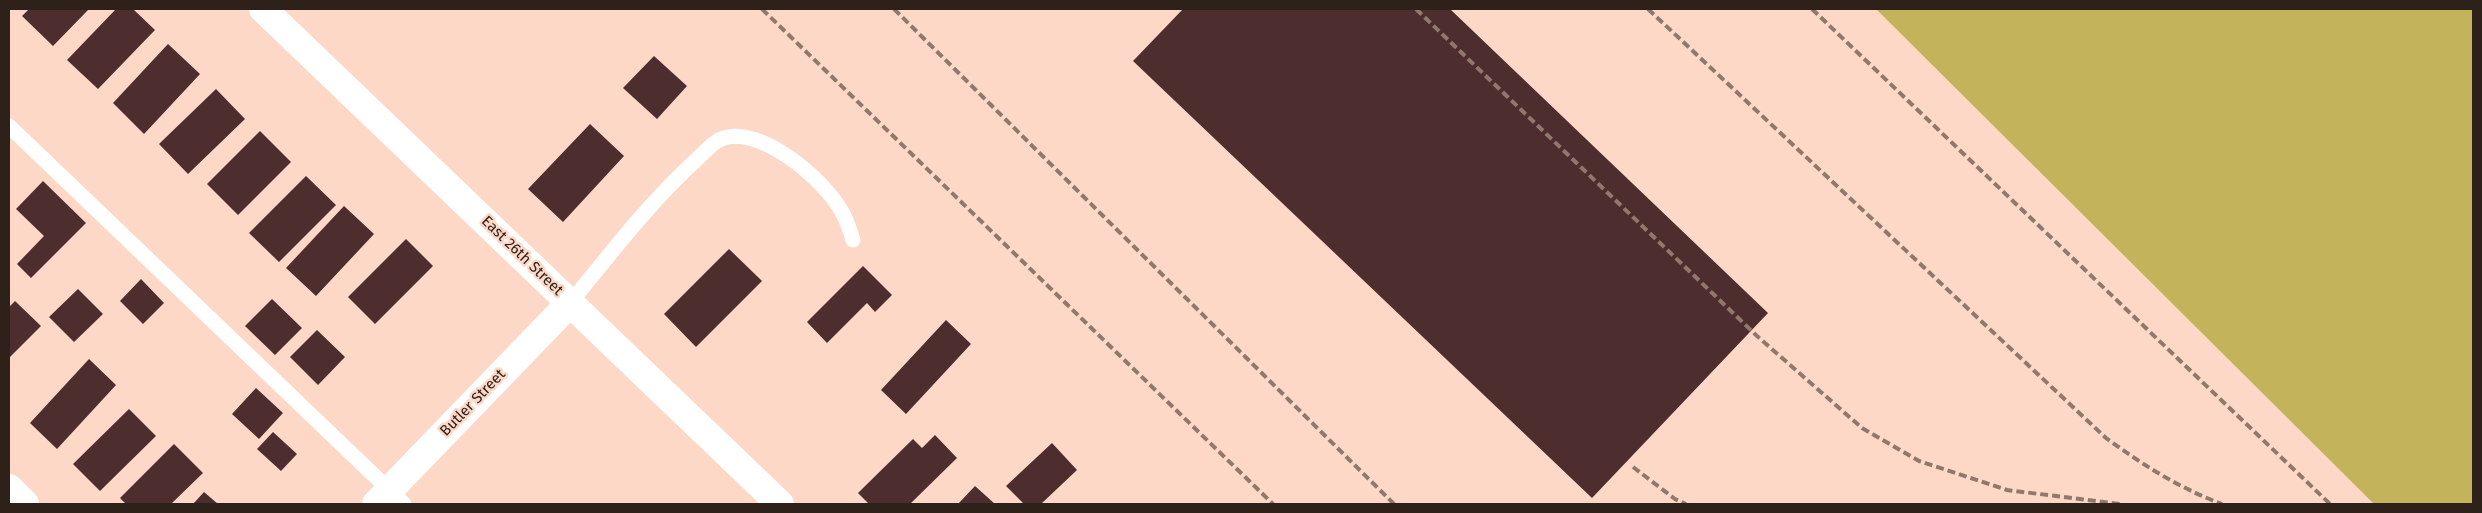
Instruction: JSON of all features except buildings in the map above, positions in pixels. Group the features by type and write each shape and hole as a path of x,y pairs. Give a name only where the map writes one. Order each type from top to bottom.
{"street":[{"name":"East 26th Street","path":"263,9 780,504"},
{"name":"Butler Street","path":"390,500 571,302"},
{"path":"9,488 26,504"}],"lane":[{"path":"9,126 390,500"},
{"path":"571,302 628,232 673,182 719,140 740,136 771,146 801,166 841,210 854,240"}],"shaded area":[{"path":"1876,9 2473,9 2473,504 2374,504"}],"railway":[{"path":"762,9 1273,504"},
{"path":"894,9 1394,504"},
{"path":"1416,9 1757,336 1862,428 1919,461 2007,490 2120,504"},
{"path":"1648,9 2106,438 2162,475 2191,491 2222,504"},
{"path":"1812,9 2330,504"},
{"path":"1633,467 1675,499 1686,504"}]}
